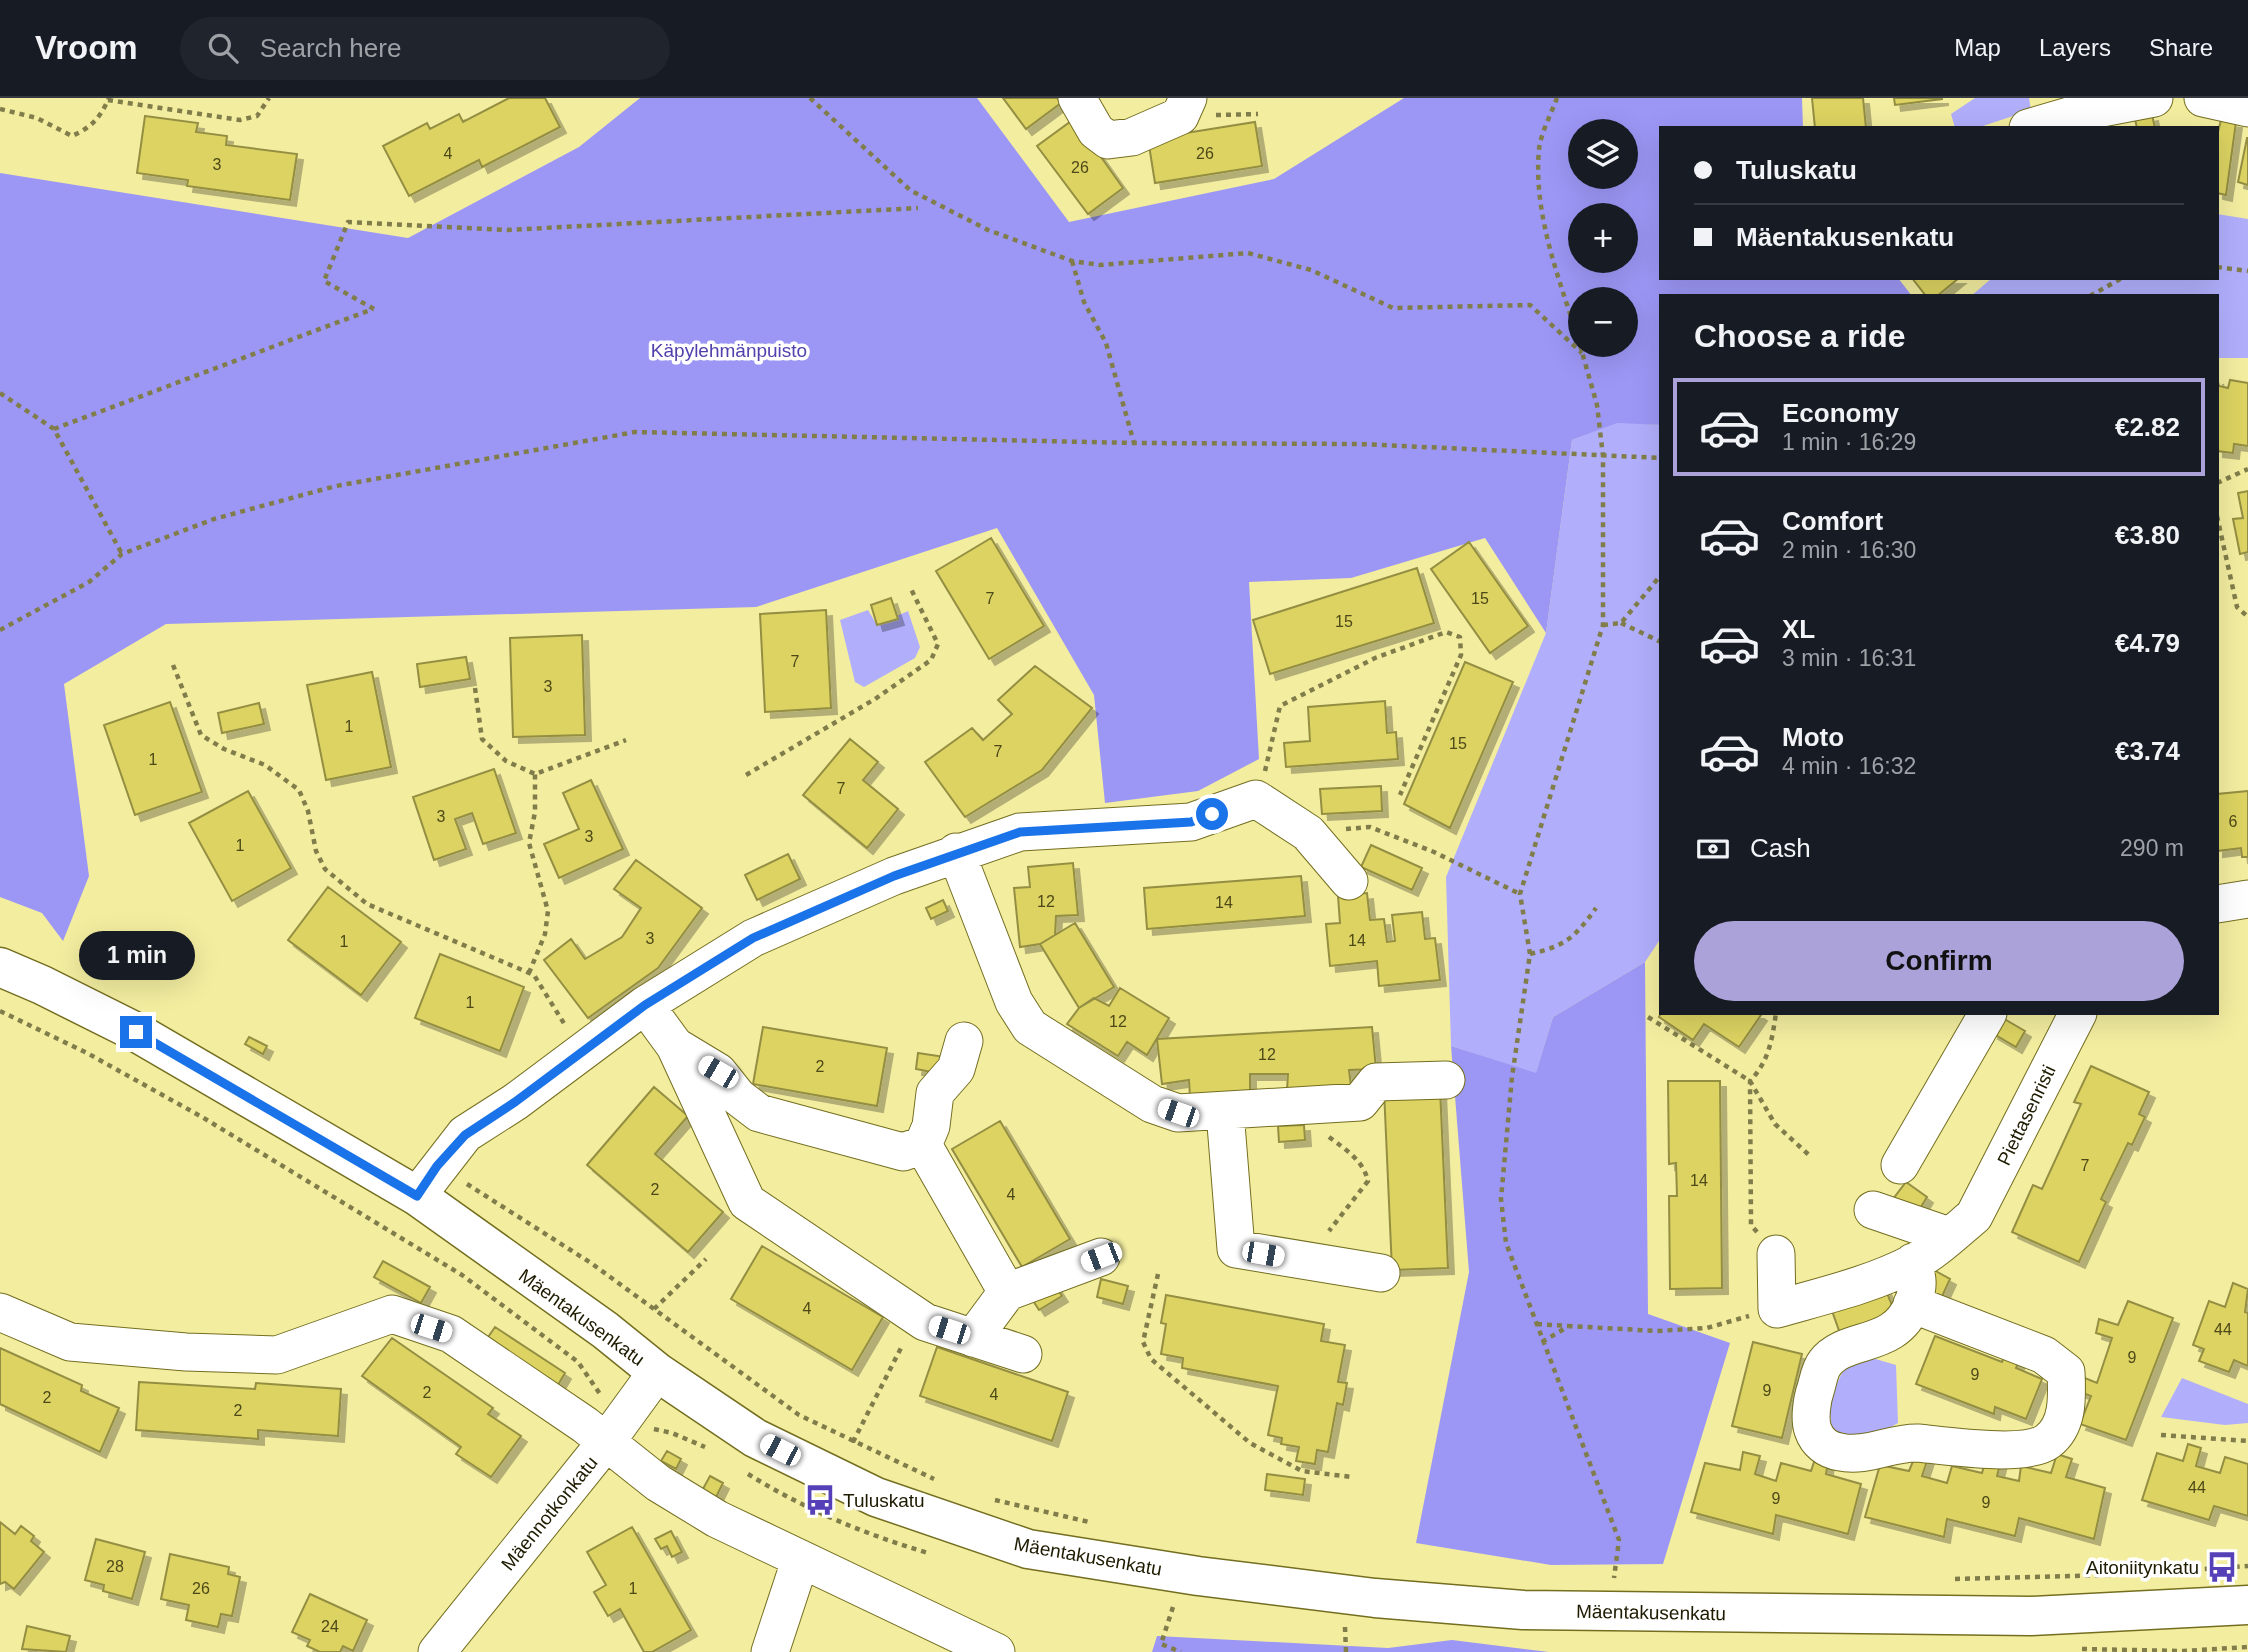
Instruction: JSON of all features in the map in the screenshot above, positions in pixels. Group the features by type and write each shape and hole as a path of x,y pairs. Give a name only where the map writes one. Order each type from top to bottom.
{"main road":[{"name":"Mäentakusenkatu","path":"0,967 441,1179 606,1330 657,1372 755,1438 876,1497 1028,1549 1119,1564 1376,1598 1523,1610 2031,1616 2248,1605"}],"street":[{"path":"1077,98 1096,131 1108,140 1132,137 1184,107"},
{"path":"2035,126 2086,111 2154,98"},
{"path":"2203,98 2248,108"},
{"path":"441,1179 465,1135 645,1005 753,938 956,852 1020,832 1191,822 1256,799 1308,833 1349,881"},
{"path":"956,852 1014,1002 1030,1027 1152,1104 1178,1113 1360,1102 1376,1082 1446,1080"},
{"path":"2219,904 2248,899"},
{"path":"645,1005 675,1046 747,1202 925,1322 1023,1354"},
{"path":"1900,1165 1987,1015"},
{"name":"Piettasenristi","path":"1961,1226 2077,1015"},
{"path":"675,1046 718,1072 738,1097 759,1112 903,1152 923,1145 931,1126 935,1093 956,1069 964,1041"},
{"path":"1225,1112 1236,1249 1381,1273"},
{"path":"923,1145 1007,1292"},
{"path":"1873,1210 1961,1226"},
{"path":"1776,1254 1777,1309 1844,1289 1913,1262 1961,1226"},
{"path":"973,1338 1007,1292 1101,1257"},
{"path":"1913,1262 1920,1284 1907,1318 1890,1332 1845,1350 1825,1363 1813,1398 1812,1429 1823,1446 1841,1453 1874,1451 1904,1443 2023,1450 2047,1442 2062,1426 2067,1399 2066,1372 2044,1355 1913,1304"},
{"path":"0,1311 70,1342 186,1352 278,1354 392,1314 451,1334 606,1442 658,1483 717,1519 800,1561 996,1652"},
{"name":"Mäennotkonkatu","path":"438,1652 606,1442 657,1372"},
{"path":"770,1652 800,1561"}],"path":[{"path":"0,109 37,118 72,136 89,129 100,117 109,99 240,120 257,116 269,98"},
{"path":"810,98 910,190 988,230 1072,261 1100,265 1248,253 1311,270 1393,308 1530,305 1568,340"},
{"path":"1557,98 1539,147 1539,200 1568,306"},
{"path":"1184,107 1258,114"},
{"path":"54,429 374,309 324,281 348,222 507,230 918,208"},
{"path":"1072,261 1084,302 1106,343 1134,443"},
{"path":"2219,267 2248,271"},
{"path":"2094,294 2118,280"},
{"path":"1584,357 1597,405 1603,456 1603,625 1520,894 1530,954 1512,1077 1501,1199 1506,1244 1619,1540 1614,1578"},
{"path":"0,393 54,429 122,554"},
{"path":"0,631 89,582 122,554 214,519 337,486 635,432 1134,443 1359,444 1659,458"},
{"path":"2219,482 2248,469"},
{"path":"2219,526 2236,607 2248,617"},
{"path":"1621,623 1659,577"},
{"path":"746,775 875,699 931,660 938,644 911,589"},
{"path":"1603,625 1621,623 1659,641"},
{"path":"1256,799 1267,765 1280,706 1374,658 1446,632 1460,637 1461,655 1400,795"},
{"path":"173,664 201,735 224,749 265,765 299,790 308,811 316,851 325,869 367,904 534,975 581,1052"},
{"path":"475,688 482,739 506,761 534,774 625,740"},
{"path":"529,973 545,934 548,911 528,843 535,812 534,774"},
{"path":"1308,833 1370,827 1434,852 1520,894"},
{"path":"1530,954 1557,947 1578,933 1596,908"},
{"path":"0,1011 87,1054 191,1111 349,1205 462,1275 578,1362"},
{"path":"1776,1015 1770,1049 1763,1067 1750,1081 1751,1225 1776,1254"},
{"path":"1648,1017 1750,1081 1775,1125 1809,1155"},
{"path":"1306,1106 1320,1130 1365,1169 1368,1181 1324,1237 1316,1262"},
{"path":"441,1179 470,1186"},
{"path":"441,1179 470,1186 591,1263 799,1415 937,1480"},
{"path":"654,1309 706,1259"},
{"path":"1158,1274 1143,1342 1151,1359 1250,1443 1302,1471 1352,1477"},
{"path":"1537,1324 1657,1331 1707,1328 1777,1309"},
{"path":"1542,1342 1569,1326"},
{"path":"853,1442 894,1363"},
{"path":"2161,1435 2248,1441"},
{"path":"982,1496 1102,1525"},
{"path":"1942,1580 2113,1575 2248,1566"},
{"path":"1601,1578 1628,1579"},
{"path":"1173,1607 1161,1644 1181,1652"},
{"path":"1345,1626 1346,1652"}],"shaded area":[{"path":"1975,98 2029,98 2031,110 1983,126 1954,126 1951,114"},
{"path":"2219,214 2248,219 2248,358 2219,358 2219,294 1973,294 1990,280 2219,280"},
{"path":"1617,422 1659,425 1659,941 1645,962 1553,1017 1536,1074 1451,1046 1446,877 1546,633 1572,440"},
{"path":"868,610 877,625 908,611 920,647 915,658 864,687 855,682 840,620"},
{"path":"1872,1358 1896,1365 1898,1423 1879,1434 1845,1440 1832,1429 1828,1401 1845,1367"},
{"path":"2182,1378 2248,1404 2248,1423 2225,1425 2161,1417"}],"green space":[{"name":"Käpylehmänpuisto","path":"640,98 977,98 1069,222 1274,179 1404,98 1802,98 1803,126 1659,126 1659,280 1900,280 1910,294 1659,294 1659,425 1617,423 1572,440 1546,633 1485,538 1351,578 1249,582 1259,759 1198,791 1105,803 1094,695 997,528 756,607 166,624 64,684 89,876 63,941 42,913 0,897 0,173 408,238 579,147"},
{"path":"1645,962 1648,1314 1730,1343 1663,1564 1551,1565 1416,1543 1469,1272 1451,1046 1536,1073 1553,1017"},
{"path":"1157,1636 1388,1648 1452,1640 1549,1652 1152,1652"}],"building":[{"path":"509,98 545,98 560,127 482,167 479,160 409,196 383,146 427,123 430,129 459,114 463,122"},
{"path":"1003,98 1057,98 1061,103 1026,129"},
{"path":"1812,98 1863,98 1866,126 1815,126"},
{"path":"1894,98 1942,98 1942,99 1895,105"},
{"path":"2152,115 2155,126 2137,126 2135,119"},
{"path":"145,116 198,123 196,132 227,136 226,145 297,154 290,200 187,186 188,180 137,173"},
{"path":"1074,119 1123,188 1088,214 1037,146"},
{"path":"2221,120 2236,122 2226,195 2219,193"},
{"path":"1255,122 1262,166 1155,183 1148,139"},
{"path":"2248,138 2248,185 2238,182"},
{"path":"1914,280 1957,280 1939,294 1924,294"},
{"path":"2230,380 2248,383 2248,446 2234,444 2233,453 2219,451 2219,386 2228,388"},
{"path":"2248,491 2248,552 2240,554 2233,519 2243,518 2238,493"},
{"path":"991,538 1044,626 989,659 936,571"},
{"path":"1469,542 1528,626 1490,653 1431,569"},
{"path":"1417,568 1434,623 1270,674 1253,620"},
{"path":"891,598 898,619 877,625 871,605"},
{"path":"826,610 831,708 765,712 760,614"},
{"path":"582,635 585,735 513,737 510,638"},
{"path":"466,657 470,679 420,687 417,664"},
{"path":"1465,662 1513,682 1450,828 1404,804"},
{"path":"1035,666 1092,708 1042,770 965,817 925,762 972,728 983,740 1012,714 998,700"},
{"path":"372,672 391,767 326,780 307,685"},
{"path":"1385,701 1387,733 1396,732 1398,759 1286,767 1284,743 1310,741 1308,707"},
{"path":"170,702 202,792 135,815 104,725"},
{"path":"259,703 264,724 222,733 218,713"},
{"path":"850,739 878,762 863,780 898,809 867,848 803,795"},
{"path":"494,769 516,833 483,844 472,813 455,819 466,849 434,860 413,797"},
{"path":"591,780 623,849 559,878 544,844 579,829 563,793"},
{"path":"1381,786 1382,811 1322,814 1320,789"},
{"path":"248,791 291,868 232,901 189,823"},
{"path":"2248,791 2248,857 2242,857 2241,848 2219,851 2219,794"},
{"path":"1371,845 1422,868 1412,890 1361,867"},
{"path":"788,854 800,879 757,900 745,875"},
{"path":"636,860 702,908 658,968 588,1018 544,960 571,939 585,959 622,937 641,908 614,889"},
{"path":"1073,863 1078,915 1056,916 1055,935 1040,944 1020,947 1014,888 1030,887 1028,867"},
{"path":"1301,876 1305,916 1147,929 1144,888"},
{"path":"328,887 401,942 361,995 288,940"},
{"path":"1367,893 1370,920 1384,919 1387,942 1395,941 1392,915 1422,912 1425,939 1435,938 1440,980 1379,986 1377,961 1330,966 1326,924 1340,923 1338,896"},
{"path":"943,900 948,911 931,919 926,908"},
{"path":"1075,923 1114,987 1079,1008 1040,944"},
{"path":"440,954 524,987 500,1051 415,1018"},
{"path":"1120,988 1169,1018 1147,1055 1127,1042 1118,1056 1067,1024 1079,1008 1094,998 1109,1006"},
{"path":"1761,1015 1739,1047 1704,1024 1693,1040 1659,1017"},
{"path":"2001,1017 2025,1031 2016,1047 1992,1033"},
{"path":"763,1027 887,1048 877,1106 753,1084"},
{"path":"1372,1027 1376,1069 1349,1070 1351,1086 1287,1090 1288,1074 1250,1074 1250,1093 1190,1097 1189,1080 1162,1084 1157,1039"},
{"path":"249,1037 267,1046 263,1054 245,1044"},
{"path":"918,1053 945,1057 942,1074 916,1069"},
{"path":"2091,1066 2149,1092 2139,1114 2145,1117 2132,1145 2128,1143 2101,1199 2106,1202 2079,1262 2012,1232 2033,1185 2042,1189 2081,1104 2074,1102"},
{"path":"1668,1081 1720,1081 1722,1288 1670,1289 1669,1196 1677,1196 1676,1163 1669,1164"},
{"path":"654,1087 688,1116 655,1154 723,1212 688,1252 587,1165"},
{"path":"1440,1088 1448,1268 1392,1270 1384,1090"},
{"path":"1000,1121 1070,1239 1022,1267 952,1149"},
{"path":"1304,1125 1305,1140 1279,1142 1278,1126"},
{"path":"1906,1182 1927,1197 1916,1215 1893,1199"},
{"path":"762,1246 883,1317 852,1370 731,1299"},
{"path":"383,1261 430,1287 421,1303 374,1277"},
{"path":"1932,1269 1950,1279 1939,1303 1922,1295"},
{"path":"1101,1279 1128,1286 1123,1304 1097,1297"},
{"path":"1053,1282 1062,1296 1039,1310 1030,1296"},
{"path":"2233,1283 2248,1289 2245,1312 2248,1313 2248,1366 2234,1360 2229,1372 2199,1361 2204,1349 2193,1345 2209,1301 2225,1307"},
{"path":"1885,1288 1897,1318 1842,1339 1831,1308"},
{"path":"1166,1295 1324,1324 1321,1341 1345,1345 1338,1382 1347,1383 1343,1405 1337,1403 1328,1452 1317,1450 1315,1464 1296,1461 1299,1447 1281,1444 1282,1438 1268,1435 1278,1386 1182,1368 1183,1358 1161,1354 1166,1324 1161,1323"},
{"path":"2128,1301 2173,1318 2126,1440 2080,1424 2091,1396 2075,1390 2080,1376 2097,1383 2112,1338 2096,1333 2099,1319 2118,1325"},
{"path":"495,1327 565,1373 555,1390 484,1343"},
{"path":"1935,1336 2002,1362 2010,1344 2024,1349 2016,1368 2042,1379 2026,1419 1995,1407 1994,1414 1916,1384"},
{"path":"392,1338 493,1408 488,1414 521,1436 491,1477 456,1454 461,1447 362,1376"},
{"path":"1753,1342 1802,1354 1782,1438 1732,1426"},
{"path":"937,1347 1068,1392 1052,1441 920,1396"},
{"path":"0,1348 82,1385 81,1391 119,1408 100,1452 0,1404"},
{"path":"139,1382 255,1389 256,1383 341,1389 338,1436 258,1430 258,1439 136,1430"},
{"path":"2188,1444 2201,1448 2196,1466 2220,1473 2225,1457 2248,1464 2248,1516 2214,1506 2209,1520 2142,1500 2157,1453 2183,1461"},
{"path":"667,1451 681,1459 676,1469 661,1461"},
{"path":"1743,1452 1760,1456 1755,1474 1776,1481 1781,1463 1811,1471 1817,1453 1829,1457 1826,1474 1861,1484 1848,1534 1776,1515 1773,1534 1691,1512 1705,1463 1740,1470"},
{"path":"1916,1454 1928,1458 1922,1476 1947,1483 1952,1466 1982,1473 1987,1455 2002,1457 1997,1476 2019,1481 2021,1466 2051,1473 2057,1454 2072,1459 2066,1477 2105,1488 2094,1539 2019,1518 2015,1536 1947,1519 1944,1537 1865,1517 1880,1465 1909,1471"},
{"path":"1267,1474 1305,1479 1303,1495 1265,1490"},
{"path":"710,1476 723,1483 713,1503 699,1496"},
{"path":"0,1522 15,1534 21,1526 34,1536 31,1541 44,1552 14,1589 5,1582 0,1584"},
{"path":"632,1527 691,1630 652,1652 644,1652 620,1609 608,1616 594,1592 606,1585 587,1552"},
{"path":"671,1531 682,1552 672,1557 667,1546 661,1549 655,1539"},
{"path":"96,1539 145,1552 132,1599 103,1591 104,1585 85,1580"},
{"path":"170,1554 229,1567 228,1574 240,1577 232,1616 221,1614 218,1627 186,1620 189,1605 161,1599"},
{"path":"310,1594 367,1620 353,1651 343,1646 340,1652 320,1652 307,1646 310,1640 292,1632"},
{"path":"27,1626 70,1636 66,1652 22,1649"}],"place":[{"name":"Tuluskatu","path":"820,1500"},
{"name":"Aitoniitynkatu","path":"2222,1567"}],"route":[{"path":"136,1032 417,1196 444,1157 465,1135 515,1102 645,1005 753,938 894,876 956,852 1020,832 1191,822 1212,814"}]}
